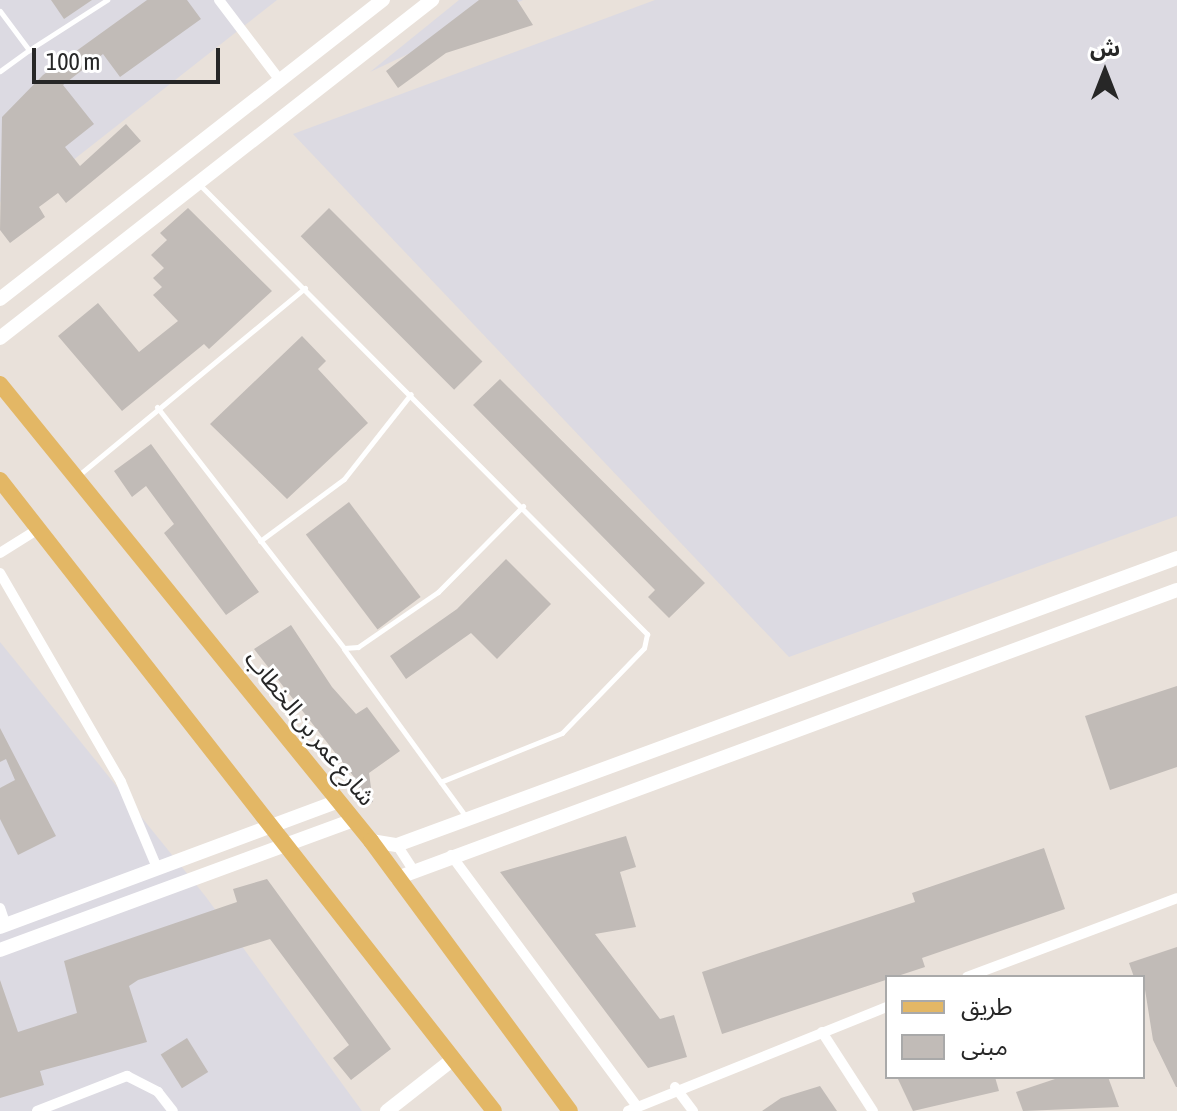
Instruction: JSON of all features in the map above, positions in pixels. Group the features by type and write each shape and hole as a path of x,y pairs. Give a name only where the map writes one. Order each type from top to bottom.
{"main road":[{"name":"شارع عمر بن الخطاب","path":"0,384 371,841 570,1111"},
{"path":"0,480 494,1111"}],"street":[{"path":"219,0 279,79"},
{"path":"0,281 5,296 383,0"},
{"path":"0,338 432,0"},
{"path":"0,553 40,528"},
{"path":"371,841 397,845 1177,558"},
{"path":"0,573 121,782 158,870"},
{"path":"397,878 451,855 1177,590"},
{"path":"0,908 3,926 338,801"},
{"path":"0,950 354,820"},
{"path":"397,845 414,871"},
{"path":"451,855 632,1108 675,1087 885,1008"},
{"path":"972,975 1177,898"},
{"path":"822,1032 873,1111"},
{"path":"387,1111 452,1060"},
{"path":"37,1111 127,1076 158,1092 173,1111"},
{"path":"675,1087 693,1111"}],"lane":[{"path":"0,71 107,0"},
{"path":"0,11 29,50"},
{"path":"197,181 641,624 644,648 562,733 440,782"},
{"path":"76,478 157,407 305,288"},
{"path":"260,541 344,479 411,394"},
{"path":"157,407 344,648 467,819"},
{"path":"344,648 358,647 438,592 523,506"}],"shaded area":[{"path":"0,0 277,0 7,212 0,201"},
{"path":"459,0 523,0 370,72"},
{"path":"655,0 1177,0 1177,516 789,657 293,134"},
{"path":"0,642 206,897 362,1111 0,1111"}],"building":[{"path":"51,0 92,0 64,19"},
{"path":"147,0 187,0 201,19 120,77 103,54 63,85 94,124 65,147 80,166 126,124 141,141 66,203 58,193 39,207 45,217 10,243 0,230 2,117 43,75"},
{"path":"479,0 517,0 533,25 446,53 398,88 386,71"},
{"path":"188,208 272,291 209,349 204,344 122,411 58,336 98,303 139,352 178,321 153,295 162,287 153,278 164,268 151,255 167,240 160,233"},
{"path":"329,208 482,361 454,390 301,236"},
{"path":"302,336 326,361 318,369 368,423 287,499 210,424"},
{"path":"500,379 705,583 669,618 648,597 655,590 473,405"},
{"path":"151,444 259,592 226,615 164,533 174,524 146,486 132,497 114,471"},
{"path":"349,502 421,597 377,630 306,534"},
{"path":"506,559 551,604 497,659 471,633 406,679 390,656 457,609"},
{"path":"291,625 332,687 356,714 367,707 400,751 369,773 373,802 360,806 358,782 254,649"},
{"path":"1177,686 1177,767 1110,790 1085,716"},
{"path":"0,728 56,836 18,855 0,819 0,788 15,780 6,759 0,762"},
{"path":"626,836 636,867 620,872 636,927 595,934 660,1019 674,1015 687,1057 648,1068 500,872"},
{"path":"1044,848 1065,909 922,958 925,967 901,975 885,975 885,980 722,1034 702,972 915,902 912,893"},
{"path":"267,879 391,1049 351,1080 333,1058 349,1045 270,939 138,980 129,986 147,1042 40,1071 44,1085 0,1098 0,980 18,1032 77,1013 64,961 237,902 233,889"},
{"path":"1177,947 1177,1087 1153,1040 1145,975 1133,975 1129,963"},
{"path":"187,1038 208,1072 182,1088 161,1054"},
{"path":"898,1079 996,1079 999,1091 913,1111"},
{"path":"1055,1079 1109,1079 1119,1107 1023,1111 1016,1092"},
{"path":"820,1086 837,1111 762,1111 781,1098"}]}
